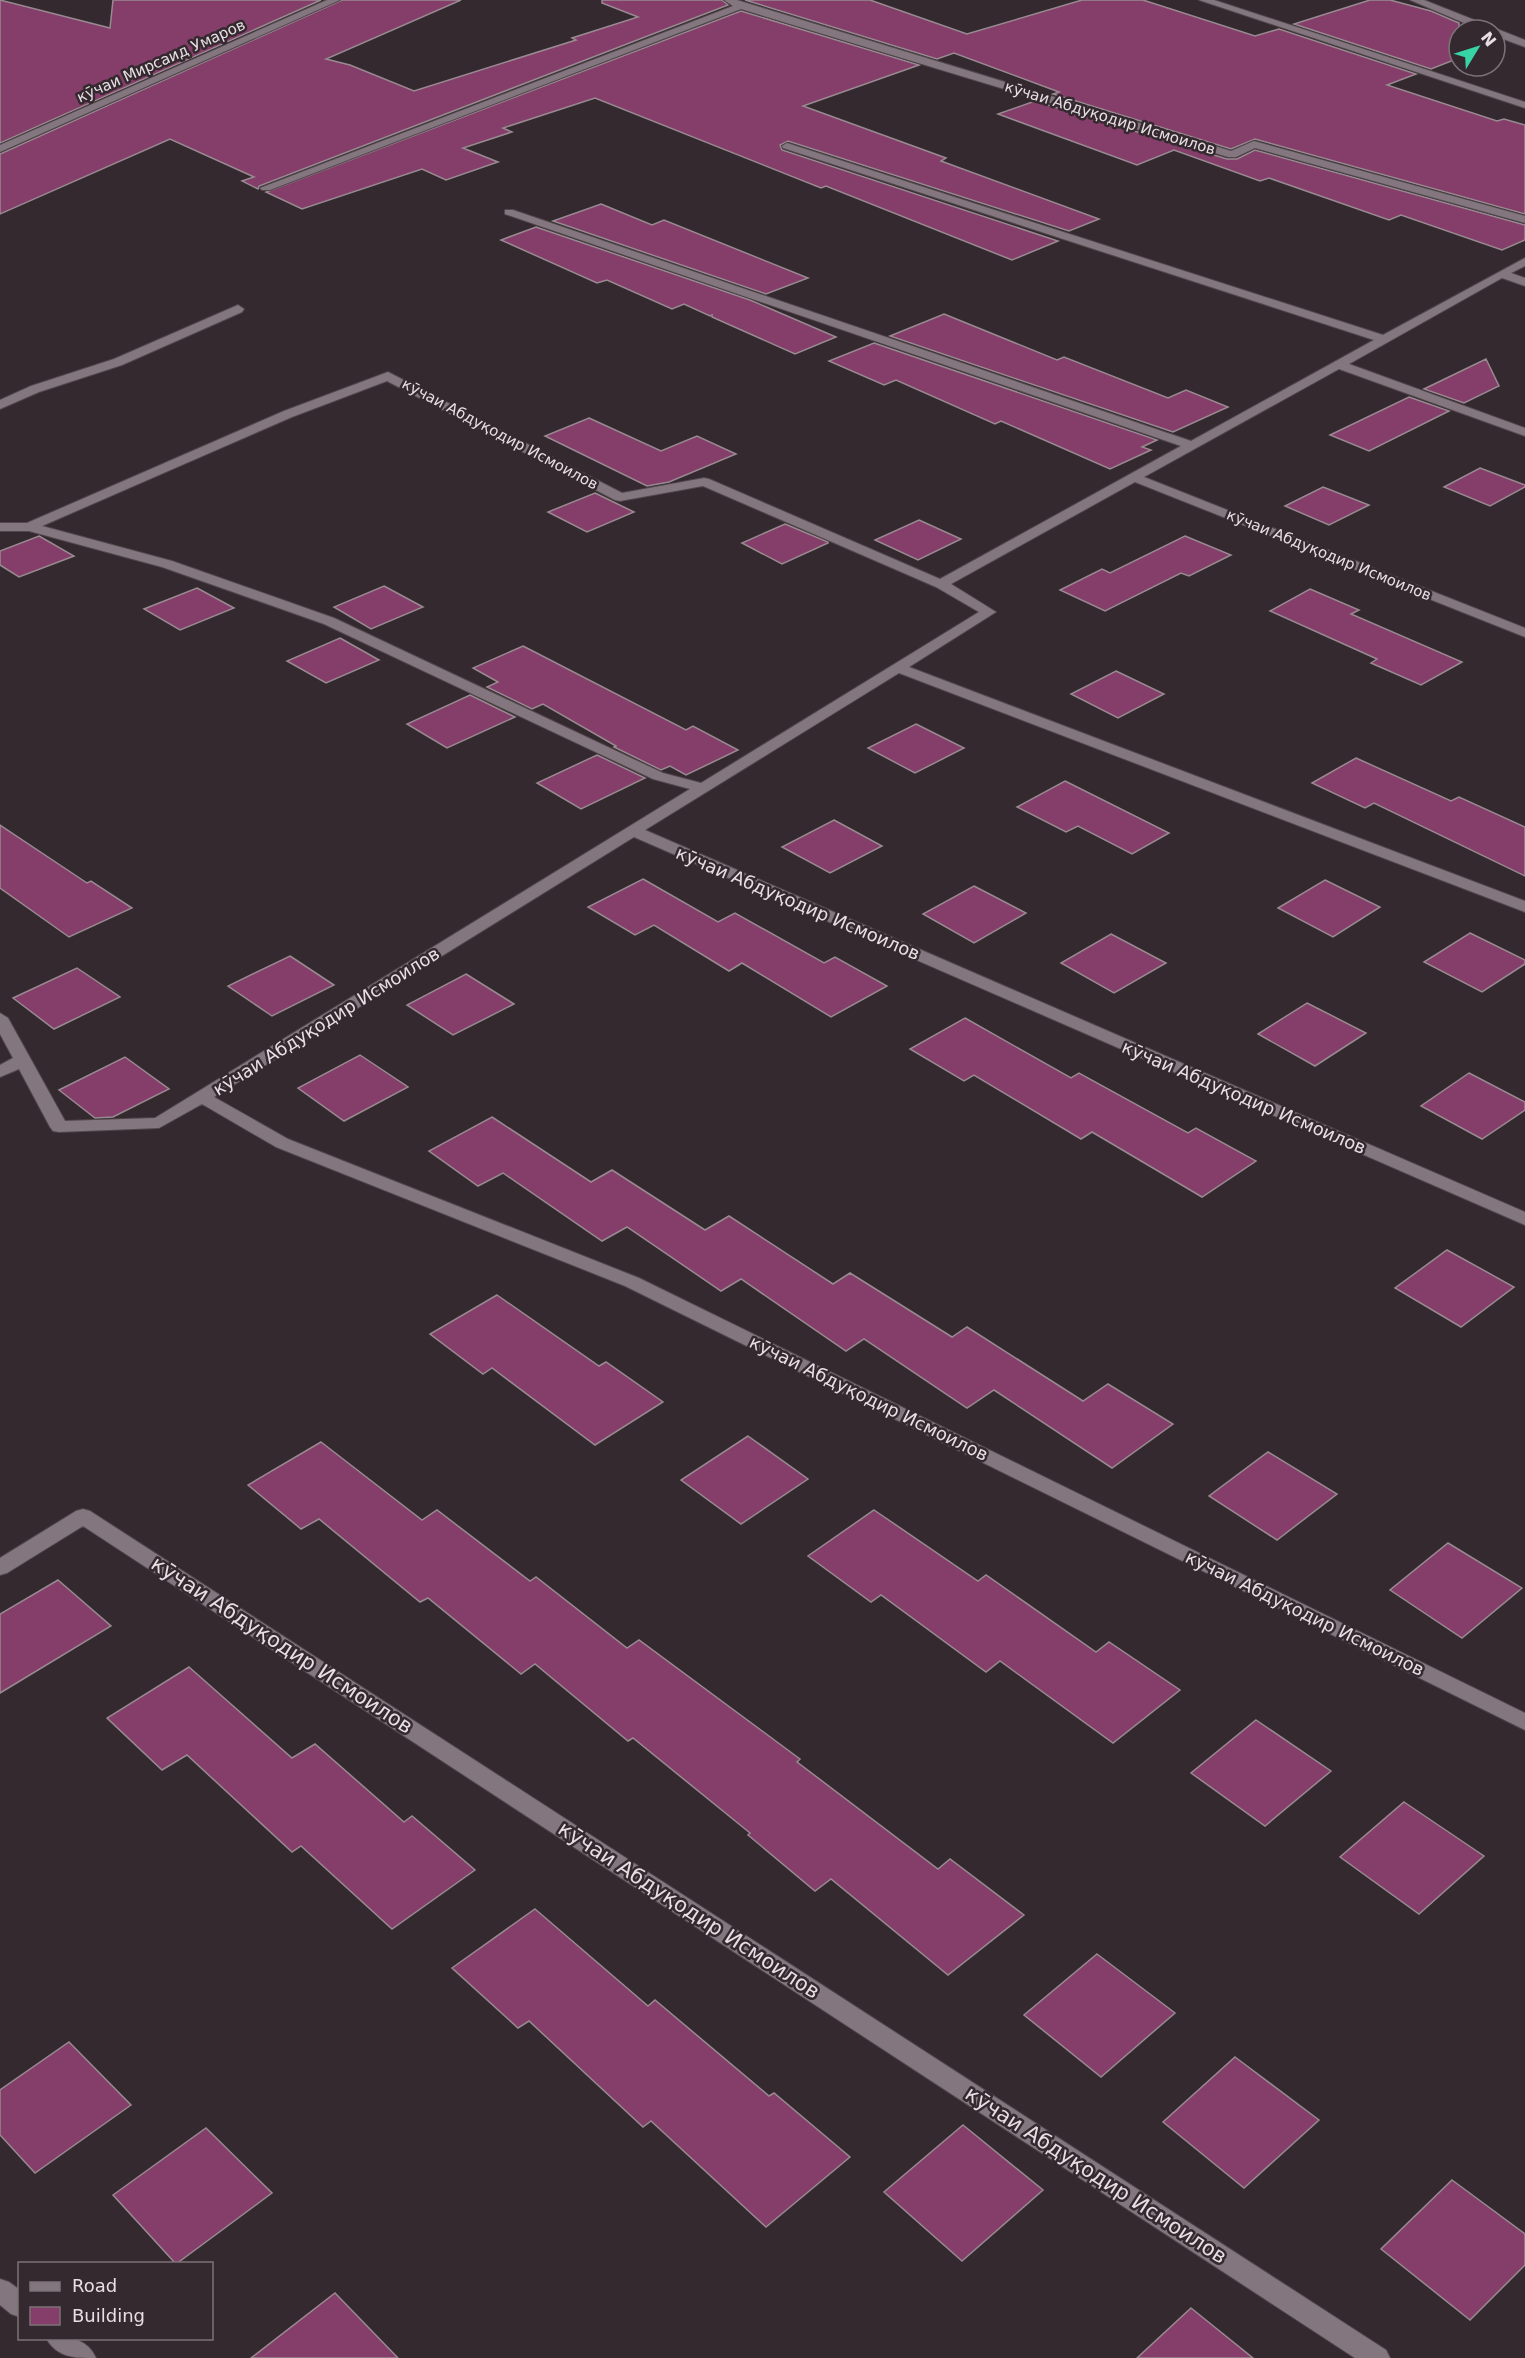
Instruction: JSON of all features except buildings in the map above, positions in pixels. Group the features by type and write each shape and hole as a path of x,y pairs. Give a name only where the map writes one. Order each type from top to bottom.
{"street":[{"name":"кӯчаи Мирсаид Умаров","path":"0,149 334,0"},
{"name":"кӯчаи Абдуқодир Исмоилов","path":"729,0 741,6 1232,154 1254,144 1525,220"},
{"path":"1204,0 1525,105"},
{"path":"1415,0 1460,18"},
{"path":"266,188 741,6"},
{"path":"1507,37 1525,44"},
{"path":"787,146 1384,339"},
{"path":"508,212 1191,445"},
{"path":"941,584 1525,261"},
{"path":"1501,274 1525,282"},
{"path":"0,405 35,389 118,362 238,309"},
{"path":"1338,364 1525,432"},
{"name":"кӯчаи Абдуқодир Исмоилов","path":"0,1018 59,1127 159,1123 988,612 941,584 704,482 620,498 388,376 288,414 29,527"},
{"name":"кӯчаи Абдуқодир Исмоилов","path":"1133,477 1525,633"},
{"name":"кӯчаи Абдуқодир Исмоилов","path":"0,527 29,527 167,564 329,621 657,776 703,788"},
{"path":"898,668 1525,907"},
{"name":"кӯчаи Абдуқодир Исмоилов","path":"633,831 1525,1219"},
{"path":"0,1072 23,1060"},
{"name":"кӯчаи Абдуқодир Исмоилов","path":"202,1097 282,1143 632,1282 1525,1722"},
{"name":"кӯчаи Абдуқодир Исмоилов","path":"0,1568 83,1516 1377,2358"},
{"path":"0,2290 18,2304"},
{"path":"61,2340 83,2358"}]}
